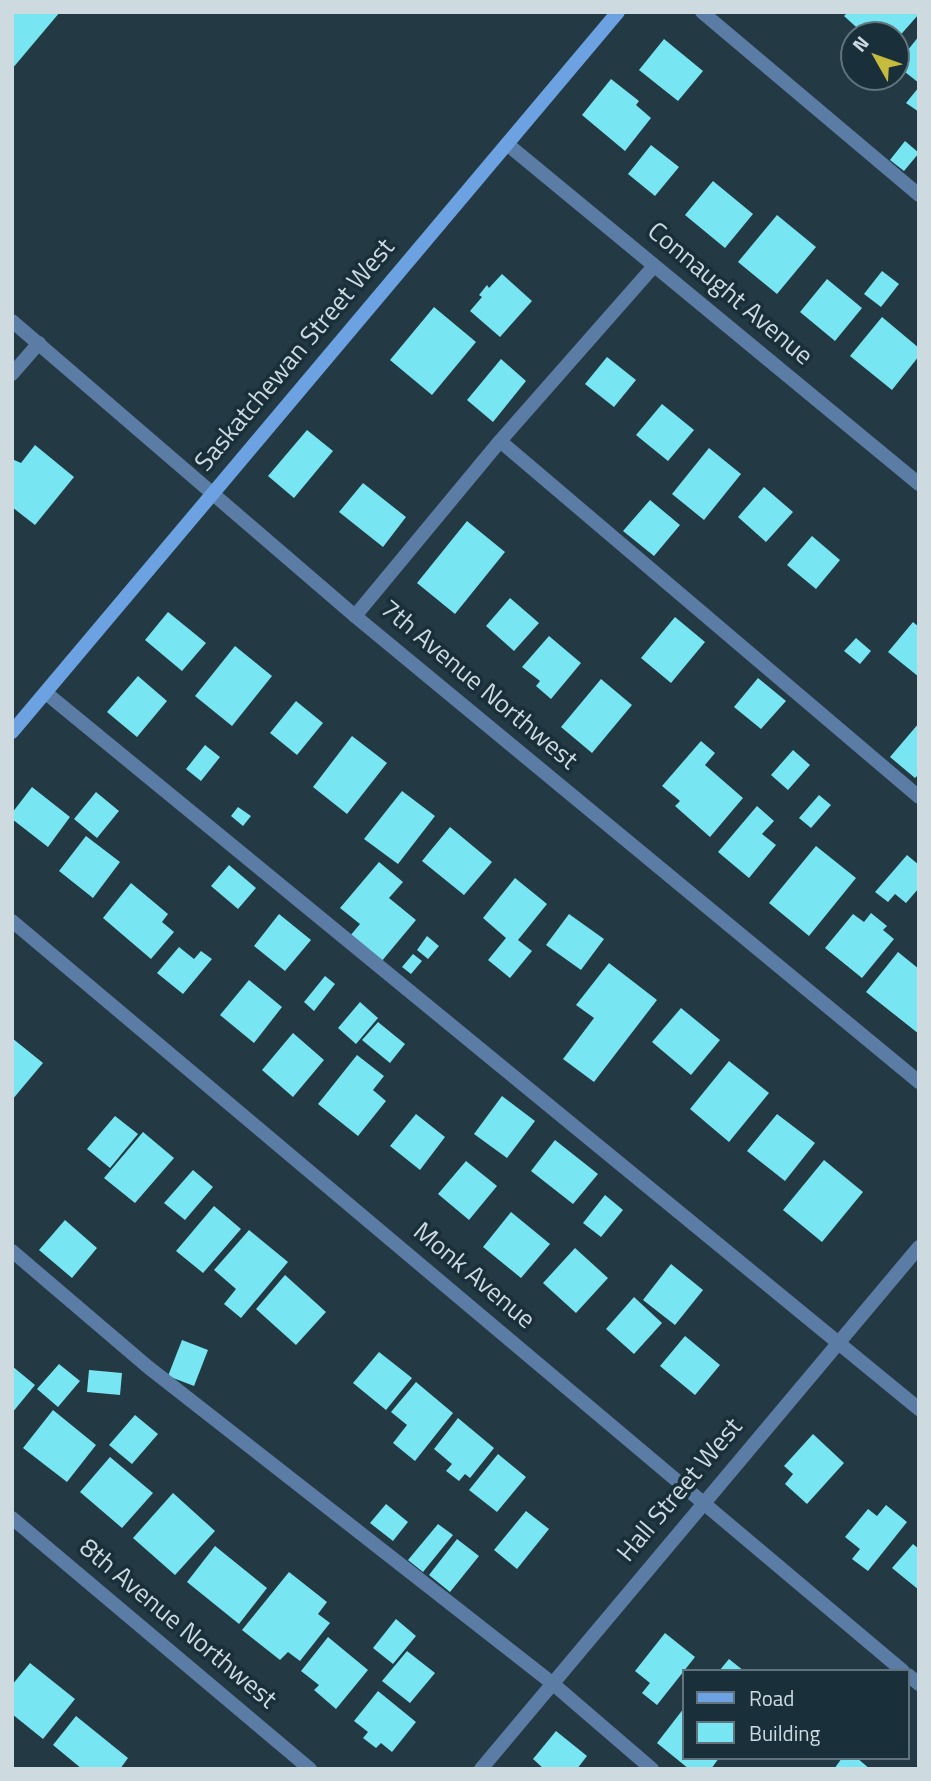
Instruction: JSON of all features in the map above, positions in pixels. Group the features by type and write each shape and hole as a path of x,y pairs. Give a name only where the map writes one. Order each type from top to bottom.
{"street":[{"name":"Saskatchewan Street West","path":"12,732 618,12"},
{"path":"702,12 919,195"},
{"name":"Connaught Avenue","path":"507,144 919,484"},
{"path":"355,616 500,441 654,266"},
{"name":"7th Avenue Northwest","path":"12,321 355,616 919,1082"},
{"path":"12,374 39,343"},
{"path":"500,441 919,797"},
{"path":"46,693 919,1409"},
{"name":"Monk Avenue","path":"12,921 901,1669"},
{"name":"Hall Street West","path":"481,1769 702,1502 841,1343 919,1247"},
{"path":"12,1251 148,1367 552,1683 652,1769"},
{"name":"8th Avenue Northwest","path":"12,1518 310,1769"}],"building":[{"path":"12,12 60,12 12,69"},
{"path":"848,12 919,12 910,24 910,21 850,21 844,16"},
{"path":"919,36 919,83 910,76 910,47"},
{"path":"664,39 703,71 678,101 639,70"},
{"path":"611,79 639,101 636,105 651,118 625,151 582,115"},
{"path":"919,87 919,112 906,103"},
{"path":"905,141 919,153 904,171 890,160"},
{"path":"651,145 679,167 655,196 628,174"},
{"path":"713,181 753,214 725,248 685,215"},
{"path":"777,215 816,247 777,294 738,262"},
{"path":"882,271 899,284 881,307 864,294"},
{"path":"502,274 532,301 500,337 470,311 482,297 479,295 487,285 489,288"},
{"path":"827,279 862,308 835,341 800,312"},
{"path":"434,307 476,342 432,395 390,360"},
{"path":"882,317 919,348 919,356 892,390 850,356"},
{"path":"607,357 636,380 614,407 585,384"},
{"path":"501,359 526,381 493,422 467,400"},
{"path":"662,404 694,430 668,461 636,435"},
{"path":"307,430 333,451 294,498 268,476"},
{"path":"35,445 74,477 35,525 12,507 12,459 21,463"},
{"path":"709,448 741,474 704,520 672,494"},
{"path":"363,483 406,517 383,547 339,512"},
{"path":"764,487 793,512 766,542 738,517"},
{"path":"650,500 680,525 654,556 623,531"},
{"path":"467,521 505,552 455,614 417,583"},
{"path":"812,536 840,560 816,589 787,565"},
{"path":"510,598 539,623 514,651 486,626"},
{"path":"168,612 206,643 182,671 145,640"},
{"path":"675,617 705,642 671,683 641,658"},
{"path":"913,622 919,627 919,677 888,652"},
{"path":"549,636 581,663 551,699 536,686 540,681 522,667"},
{"path":"856,638 871,651 860,664 844,651"},
{"path":"235,646 272,676 232,726 195,696"},
{"path":"138,676 167,701 137,737 107,712"},
{"path":"758,678 786,701 761,729 734,707"},
{"path":"601,679 632,705 592,753 561,727"},
{"path":"296,701 323,723 297,755 270,733"},
{"path":"919,723 919,774 915,778 890,757"},
{"path":"352,736 387,763 347,814 313,787"},
{"path":"701,741 715,753 705,765 743,798 710,837 675,806 680,801 662,786"},
{"path":"205,745 220,757 201,781 186,769"},
{"path":"793,750 810,765 788,790 771,775"},
{"path":"32,787 70,817 48,847 12,819 12,813"},
{"path":"402,791 435,816 398,864 364,839"},
{"path":"96,792 119,811 97,838 74,819"},
{"path":"819,795 831,805 811,828 799,818"},
{"path":"757,806 774,821 762,834 776,845 749,878 718,852"},
{"path":"238,807 251,816 243,826 231,816"},
{"path":"450,827 492,862 464,895 422,861"},
{"path":"86,836 120,862 93,898 59,871"},
{"path":"816,846 856,878 809,936 769,903"},
{"path":"907,855 919,865 919,888 906,903 895,894 888,902 875,892"},
{"path":"379,862 403,882 389,898 416,920 381,962 350,936 360,924 340,908"},
{"path":"229,865 256,888 238,909 211,886"},
{"path":"515,878 547,904 518,940 532,951 510,978 488,960 506,938 483,918"},
{"path":"131,883 168,914 162,922 174,932 151,959 103,918"},
{"path":"871,913 887,926 883,930 894,939 862,978 825,948 853,914 864,922"},
{"path":"279,914 311,940 285,971 254,946"},
{"path":"569,914 604,939 581,970 546,945"},
{"path":"427,936 439,946 428,959 417,950"},
{"path":"179,947 194,959 201,951 212,959 183,994 157,973"},
{"path":"898,952 919,969 919,1034 866,992"},
{"path":"413,954 422,961 411,974 402,967"},
{"path":"609,963 657,1000 594,1082 563,1059 594,1018 576,1005"},
{"path":"325,976 335,984 314,1011 304,1002"},
{"path":"249,980 282,1007 254,1043 220,1015"},
{"path":"360,1002 378,1018 356,1044 338,1028"},
{"path":"681,1008 720,1040 691,1075 652,1042"},
{"path":"378,1022 405,1044 390,1063 362,1040"},
{"path":"293,1033 324,1060 293,1097 262,1070"},
{"path":"12,1038 43,1063 12,1100"},
{"path":"357,1055 384,1076 373,1090 386,1101 358,1136 318,1104"},
{"path":"729,1061 769,1093 729,1142 690,1109"},
{"path":"502,1096 535,1121 507,1158 474,1134"},
{"path":"416,1114 445,1137 420,1170 390,1146"},
{"path":"777,1114 815,1143 785,1181 747,1151"},
{"path":"115,1116 138,1134 110,1168 87,1149"},
{"path":"143,1132 174,1158 135,1203 104,1178"},
{"path":"555,1140 598,1174 573,1204 531,1171"},
{"path":"824,1160 863,1192 822,1242 783,1210"},
{"path":"466,1161 497,1186 469,1220 438,1194"},
{"path":"193,1170 213,1187 185,1220 164,1203"},
{"path":"605,1195 623,1210 601,1237 583,1223"},
{"path":"214,1206 241,1229 203,1273 176,1251"},
{"path":"511,1212 550,1244 521,1278 483,1247"},
{"path":"65,1220 97,1248 72,1278 39,1250"},
{"path":"249,1230 288,1262 241,1318 224,1304 236,1289 214,1270"},
{"path":"575,1248 608,1278 576,1313 543,1283"},
{"path":"671,1264 703,1290 675,1325 643,1300"},
{"path":"285,1275 326,1312 296,1345 256,1309"},
{"path":"634,1297 662,1323 634,1354 606,1329"},
{"path":"685,1336 720,1365 695,1395 660,1366"},
{"path":"182,1340 208,1350 194,1386 168,1376"},
{"path":"379,1352 412,1378 386,1410 353,1383"},
{"path":"59,1364 80,1381 58,1407 37,1389"},
{"path":"12,1366 35,1385 12,1413"},
{"path":"89,1370 122,1373 120,1395 87,1392"},
{"path":"416,1382 453,1413 415,1461 393,1443 407,1425 391,1412"},
{"path":"53,1410 96,1445 67,1482 23,1448"},
{"path":"135,1415 158,1434 132,1464 109,1445"},
{"path":"458,1418 494,1448 470,1478 465,1474 459,1481 446,1471 452,1464 434,1449"},
{"path":"813,1434 844,1463 807,1504 785,1484 793,1474 784,1466"},
{"path":"498,1454 526,1477 497,1512 469,1490"},
{"path":"110,1457 153,1493 122,1528 80,1492"},
{"path":"173,1493 215,1531 175,1575 133,1538"},
{"path":"386,1504 408,1522 393,1541 370,1523"},
{"path":"886,1505 907,1522 868,1571 852,1559 860,1549 845,1537 868,1509 877,1516"},
{"path":"526,1511 549,1529 517,1569 494,1550"},
{"path":"438,1524 453,1535 423,1572 408,1560"},
{"path":"457,1539 479,1556 450,1592 429,1575"},
{"path":"913,1544 919,1549 919,1590 892,1568"},
{"path":"215,1546 267,1588 239,1624 187,1582"},
{"path":"289,1572 327,1602 318,1614 330,1623 300,1661 288,1652 280,1660 242,1630"},
{"path":"396,1619 416,1636 393,1664 373,1648"},
{"path":"665,1633 695,1657 686,1669 682,1669 682,1673 657,1705 642,1693 650,1683 635,1671"},
{"path":"328,1637 368,1670 336,1709 314,1690 319,1685 301,1671"},
{"path":"407,1651 435,1673 410,1703 382,1681"},
{"path":"729,1659 742,1669 721,1669"},
{"path":"30,1663 75,1699 43,1739 12,1714 12,1685"},
{"path":"378,1691 416,1722 392,1752 381,1743 376,1748 363,1738 368,1732 354,1721"},
{"path":"682,1711 682,1760 718,1760 711,1769 689,1769 657,1743"},
{"path":"76,1716 128,1758 120,1769 82,1769 53,1745"},
{"path":"556,1731 587,1756 577,1769 544,1769 533,1759"},
{"path":"841,1760 859,1760 870,1769 834,1769"}]}
